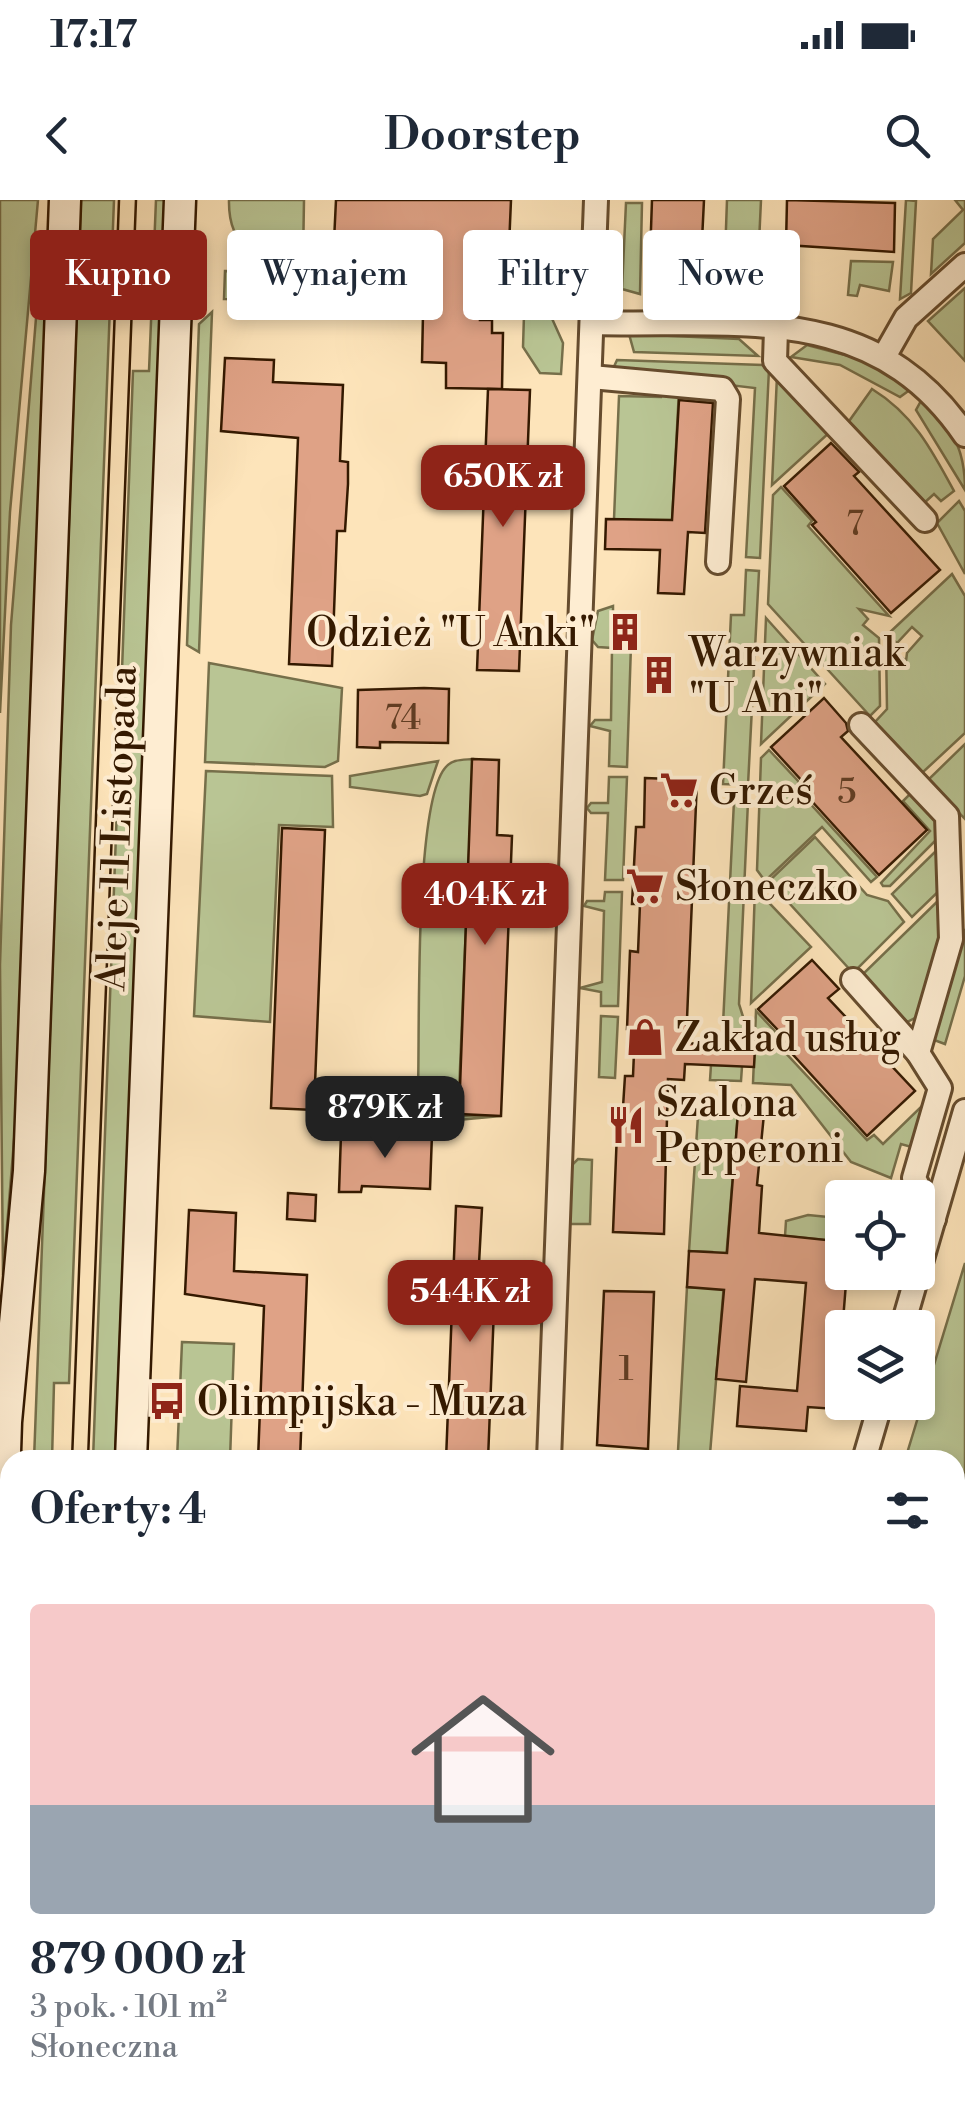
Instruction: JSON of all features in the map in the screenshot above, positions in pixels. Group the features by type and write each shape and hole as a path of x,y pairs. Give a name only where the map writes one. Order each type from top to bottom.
{"main road":[{"name":"Aleje 11 Listopada","path":"5,1450 34,1069 66,200"},
{"name":"Aleje 11 Listopada","path":"131,1450 180,200"},
{"path":"16,1343 25,1450"}],"street":[{"path":"548,1450 596,200"},
{"path":"885,355 906,318 965,265"},
{"path":"592,324 824,334 885,355 924,384 965,434"},
{"path":"776,330 775,361 925,520"},
{"path":"590,378 722,389 728,399 718,562"},
{"path":"861,725 947,816 951,939 918,1053"},
{"path":"853,980 908,1037 940,1088 915,1180"},
{"path":"935,1215 965,1111"},
{"path":"867,1450 876,1420"}],"green space":[{"path":"0,200 38,200 35,230 30,230 30,289 10,512 0,713"},
{"path":"81,200 114,200 113,230 80,230"},
{"path":"156,200 166,200 165,230 155,230"},
{"path":"229,200 304,200 304,230 234,230"},
{"path":"727,200 761,200 760,230 726,230"},
{"path":"906,200 916,201 911,293 900,299"},
{"path":"955,200 965,200 965,243 931,274 933,239 963,210"},
{"path":"626,203 642,203 640,294 623,289"},
{"path":"851,261 893,262 889,291 860,285 857,296 848,295"},
{"path":"225,271 227,271 227,299"},
{"path":"965,288 965,361 928,321"},
{"path":"212,312 199,652 187,645 199,324"},
{"path":"36,320 46,320 17,1104 3,1275 0,965 11,625"},
{"path":"77,320 109,320 69,1383 54,1383 52,1450 34,1450"},
{"path":"151,320 161,320 115,1450 93,1450 133,371 149,371"},
{"path":"524,320 553,320 563,343 561,374 540,373 523,347"},
{"path":"629,334 739,339 758,356 634,352"},
{"path":"807,345 864,360 911,389 900,397 840,365 791,357"},
{"path":"617,360 763,365 769,369 760,558 746,557 755,388 612,371"},
{"path":"777,376 830,432 772,485"},
{"path":"872,389 910,421 929,447 954,491 941,501 934,494 923,504 847,424"},
{"path":"662,390 679,390 672,523 614,519 619,396 661,397"},
{"path":"922,399 955,440 965,490 916,410"},
{"path":"781,487 812,521 808,526 889,616 859,609 868,619 863,625 879,638 880,706 870,716 768,604 773,495"},
{"path":"959,501 965,511 965,574 937,523"},
{"path":"746,570 759,571 748,785 723,784 731,615 744,615"},
{"path":"952,574 965,596 965,733 922,773 875,722 887,709 886,644 906,661 907,653 922,636 912,627 897,643 887,635"},
{"path":"613,606 613,644 631,645 627,767 609,766 610,731 590,726 595,720 611,720 612,648 598,647 592,640 598,611"},
{"path":"766,618 825,684 761,744"},
{"path":"209,663 342,688 338,761 325,767 205,762"},
{"path":"965,744 965,819 928,780"},
{"path":"769,750 799,782 795,787 877,877 871,882 822,827 765,881 757,870 761,758"},
{"path":"473,759 458,1116 501,1116 447,1121 418,1087 423,870 435,790 448,765"},
{"path":"438,761 427,794 350,787 350,776"},
{"path":"206,771 332,776 333,827 279,825 270,1022 194,1016"},
{"path":"609,777 627,777 623,880 605,880 608,813 591,813 587,808 591,803 608,803"},
{"path":"911,793 941,825 942,834 890,886 883,886 881,883 930,831 903,801"},
{"path":"734,801 748,801 739,1004 745,1023 741,1081 710,1080 711,1065 721,1065"},
{"path":"815,837 867,895 888,901 904,922 853,973 769,881"},
{"path":"942,845 942,888 912,917 892,894"},
{"path":"755,888 811,947 751,1003"},
{"path":"605,892 622,892 618,1006 601,1006 601,992 580,988 602,982 604,911 584,906 587,901 604,901"},
{"path":"942,897 943,929 917,1017 907,1022 862,975"},
{"path":"965,929 965,976 945,1044 934,1040"},
{"path":"756,1011 786,1043 782,1049 867,1140 874,1135 883,1144 925,1103 915,1148 901,1144 891,1178 851,1162 791,1085 753,1083"},
{"path":"601,1016 618,1017 615,1078 599,1077"},
{"path":"707,1104 789,1106 797,1115 738,1113 710,1450 678,1450 687,1287 711,1288 712,1252 689,1251 698,1116"},
{"path":"578,1159 592,1160 590,1224 569,1224 572,1165"},
{"path":"808,1215 825,1217 825,1240 785,1236 786,1221"},
{"path":"965,1263 965,1450 908,1450 917,1420 935,1420 935,1362"},
{"path":"182,1342 234,1344 230,1450 177,1450"}],"building":[{"path":"336,200 511,200 510,230 463,230 463,320 492,320 492,333 503,333 502,389 446,388 446,363 422,362 423,320 443,320 443,230 335,230"},
{"path":"652,200 704,200 703,230 651,230"},
{"path":"787,200 895,203 894,252 800,246 800,230 786,230"},
{"path":"225,358 274,360 273,382 343,385 340,461 348,462 348,484 345,531 337,531 332,666 289,664 298,438 221,431"},
{"path":"488,389 530,390 519,671 477,670"},
{"path":"679,400 713,403 705,533 688,532 684,594 658,593 660,550 605,549 606,519 672,520"},
{"path":"831,443 859,472 854,476 940,570 891,613 812,525 816,522 784,486"},
{"name":"Odzież \"U Anki\"","path":"613,619 638,620 637,645 612,644"},
{"path":"449,689 448,743 380,742 380,748 357,747 358,690"},
{"path":"824,698 846,723 848,731 841,737 927,830 879,875 798,786 803,782 771,747"},
{"path":"472,759 499,760 497,835 512,836 501,1116 459,1114"},
{"path":"645,778 697,780 686,1043 755,1048 754,1067 685,1064 684,1080 668,1079 664,1234 613,1232 618,1107 623,1107 625,1076 633,1076 635,1029 627,1029 630,951 638,952 640,904 632,904 636,827 644,827"},
{"path":"282,828 325,830 314,1110 271,1108"},
{"path":"812,960 839,989 828,998 915,1091 867,1136 787,1048 791,1044 758,1009"},
{"path":"738,1112 764,1114 757,1185 762,1186 759,1233 825,1240 825,1290 845,1290 844,1310 825,1310 825,1408 808,1407 806,1431 737,1426 740,1386 797,1391 806,1283 755,1279 746,1382 716,1379 724,1290 687,1287 689,1251 727,1253"},
{"path":"341,1134 432,1134 430,1189 362,1186 361,1192 339,1192"},
{"path":"288,1193 316,1195 315,1221 287,1219"},
{"path":"456,1206 482,1208 478,1282 495,1283 488,1450 446,1450"},
{"path":"189,1210 236,1213 234,1271 307,1275 300,1450 258,1450 264,1306 185,1294"},
{"path":"604,1291 654,1292 648,1449 597,1445"}],"tram line":[{"path":"72,1450 119,200"},
{"path":"88,1450 136,200"}],"place":[{"name":"Odzież \"U Anki\"","path":"625,632"},
{"name":"Warzywniak \"U Ani\"","path":"659,675"},
{"name":"Grześ","path":"679,790"},
{"name":"Słoneczko","path":"645,886"},
{"name":"Zakład usług","path":"645,1037"},
{"name":"Szalona Pepperoni","path":"626,1125"},
{"name":"Olimpijska - Muza","path":"167,1401"}]}
